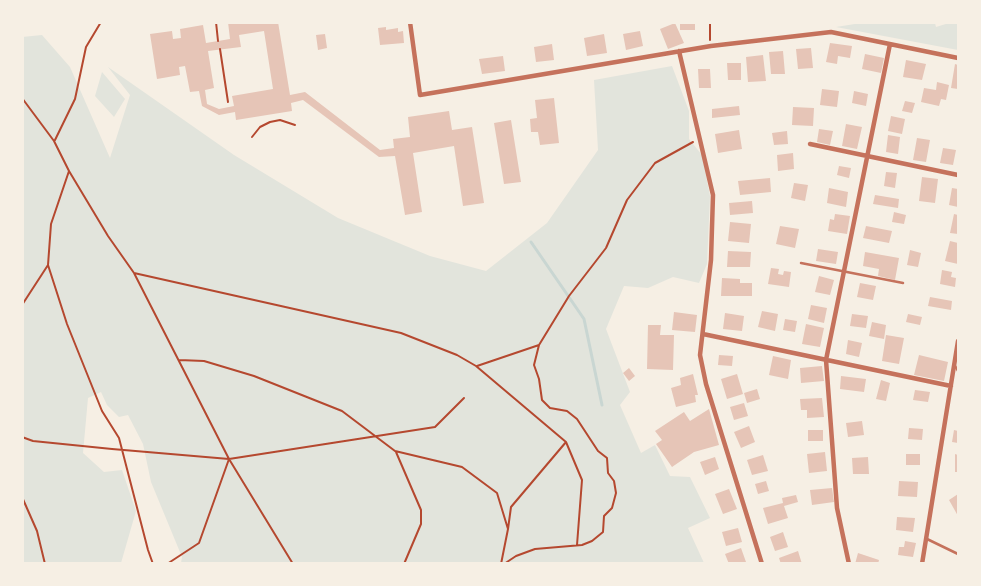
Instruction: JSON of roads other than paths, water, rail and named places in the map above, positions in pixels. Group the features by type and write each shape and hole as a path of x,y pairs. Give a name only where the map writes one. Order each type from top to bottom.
{"street":[{"path":"410,22 420,95 711,46 831,32 958,58"},
{"path":"849,564 837,508 826,360 890,44"},
{"path":"679,52 713,195 713,227 700,354 706,384 762,564"},
{"path":"810,144 958,175"},
{"path":"703,334 951,386"},
{"path":"922,564 958,341"}],"lane":[{"path":"801,263 903,283"},
{"path":"953,363 958,371"},
{"path":"927,539 958,554"}],"waterway":[{"path":"531,242 584,319 602,405"}]}
